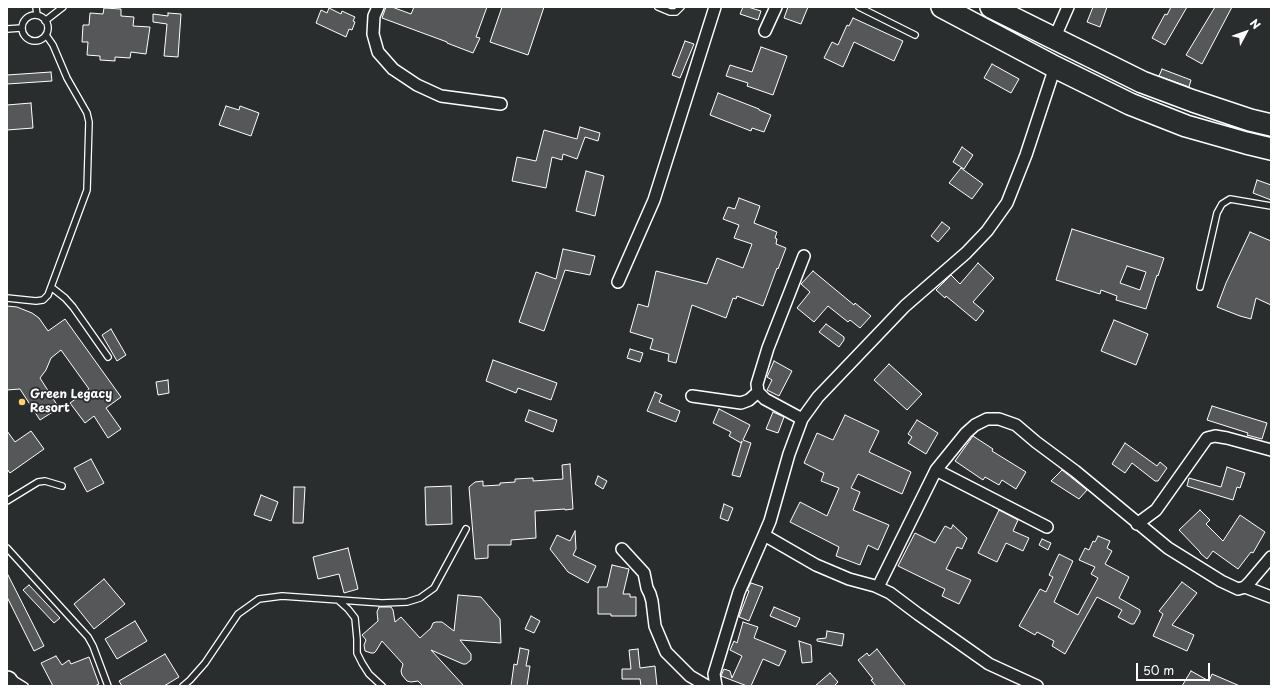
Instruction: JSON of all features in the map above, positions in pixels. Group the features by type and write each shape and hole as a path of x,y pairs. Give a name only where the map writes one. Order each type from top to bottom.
{"highway":[{"path":"942,7 1055,67 1130,104 1186,126 1271,149"},
{"path":"991,7 1142,82 1228,113 1271,125"},
{"path":"7,682 9,686"}],"street":[{"path":"378,7 374,16 373,34 378,52 393,69 417,85 441,96 501,104"},
{"path":"618,282 654,200 715,7"},
{"path":"765,31 776,7"},
{"path":"1054,39 1068,7"},
{"path":"622,549 644,573 647,588 652,601 655,626 666,652 690,676 707,686 714,674 738,592 770,521 789,454 802,419 818,397 905,306 987,232 1007,203 1026,155 1055,67"},
{"path":"802,419 765,399 758,392 757,384 768,348 804,256"},
{"path":"692,396 741,403 750,400 758,392"},
{"path":"878,587 936,470 966,433 975,425 987,419 999,419 1016,425 1036,442 1075,470 1137,524 1168,548 1215,577 1238,589 1245,587 1250,583 1271,557"},
{"path":"1137,524 1156,510 1207,438 1215,436 1221,437 1271,450"},
{"path":"936,470 1047,527"},
{"path":"764,535 816,565 849,579 878,587 989,664 1037,686"},
{"path":"1245,587 1271,597"},
{"path":"714,674 716,686"}],"lane":[{"path":"36,7 37,15"},
{"path":"45,20 63,7"},
{"path":"658,7 670,12 676,12 681,7"},
{"path":"859,7 915,35"},
{"path":"37,15 45,20 48,29 46,35 41,40 34,41 23,35 21,28 23,21 29,16 37,15"},
{"path":"7,30 21,28"},
{"path":"7,298 40,301 48,295 87,190 89,122 87,113 67,78 46,35"},
{"path":"1200,287 1217,214 1222,204 1230,199 1271,206"},
{"path":"51,287 65,298 108,357"},
{"path":"7,500 38,482 45,481 62,486"},
{"path":"184,686 205,663 238,614 260,599 282,596 382,603 407,602 420,598 434,588 466,529"},
{"path":"7,548 88,637 93,646 108,686"},
{"path":"338,600 348,609 354,618 358,639 358,653 362,663 369,674 382,686"},
{"path":"7,674 25,686"}],"building":[{"path":"386,7 392,7 411,14 414,7 487,7 476,37 480,38 473,53 382,18"},
{"path":"502,7 544,7 528,55 490,42"},
{"path":"743,7 761,11 758,20 740,14"},
{"path":"788,7 808,7 801,24 784,18"},
{"path":"1093,7 1107,7 1100,27 1087,22"},
{"path":"1171,7 1187,7 1165,45 1152,38 1165,14 1167,15"},
{"path":"1215,7 1232,7 1202,64 1186,55"},
{"path":"104,8 121,9 121,16 134,17 133,26 150,27 146,54 131,52 130,58 115,57 115,61 100,60 100,56 87,55 88,42 82,42 83,25 89,25 90,13 103,14"},
{"path":"329,8 341,14 342,11 355,17 352,30 349,29 346,37 316,23 321,10 327,13"},
{"path":"168,13 181,14 178,57 164,56 167,24 153,22 153,14 168,16"},
{"path":"853,18 903,41 894,61 854,42 843,67 824,58 832,42 838,45 847,25 849,26"},
{"path":"685,41 694,44 680,78 672,75"},
{"path":"761,47 787,56 773,95 747,86 748,83 726,76 730,65 752,72"},
{"path":"992,64 1019,79 1011,93 984,78"},
{"path":"1162,69 1191,80 1189,87 1159,76"},
{"path":"51,72 52,81 7,84 7,75"},
{"path":"718,93 771,115 764,132 752,128 751,131 710,115"},
{"path":"31,103 33,128 7,130 7,105"},
{"path":"226,106 239,110 240,106 259,113 251,136 219,125"},
{"path":"580,127 600,133 598,141 585,137 577,159 563,154 562,160 552,157 546,188 512,181 517,157 536,161 544,130 577,139"},
{"path":"962,147 973,155 964,169 953,162"},
{"path":"961,168 983,184 972,199 949,183"},
{"path":"586,171 604,176 595,216 576,211"},
{"path":"1257,180 1271,185 1271,200 1253,193"},
{"path":"739,198 760,206 754,223 777,232 775,238 777,239 776,244 786,248 763,306 737,296 736,299 733,298 726,318 692,305 676,363 668,361 669,354 650,349 653,339 630,332 638,304 648,307 656,271 707,284 717,258 743,268 752,244 734,238 739,225 723,219 728,207 735,209"},
{"path":"942,222 950,228 938,242 931,236"},
{"path":"1072,229 1164,258 1146,309 1116,300 1117,296 1101,290 1100,294 1056,280","holes":["1127,266 1146,272 1140,290 1120,283"]},
{"path":"1250,232 1271,241 1271,305 1256,298 1251,319 1217,307 1226,283"},
{"path":"563,249 595,256 590,275 565,270 544,331 519,322 536,272 556,279"},
{"path":"978,263 994,278 973,302 984,311 976,321 946,296 945,298 936,290 951,275 960,284"},
{"path":"813,271 854,305 855,303 871,316 860,328 850,320 848,322 828,306 814,322 797,308 810,292 801,284"},
{"path":"7,306 17,307 32,313 39,318 48,331 65,319 121,397 106,408 121,429 108,438 94,416 85,423 70,403 89,389 61,350 51,358 46,370 40,378 59,408 40,420 20,389 7,390"},
{"path":"1114,320 1148,334 1136,365 1101,351"},
{"path":"826,324 844,337 844,340 839,347 819,332"},
{"path":"111,329 126,355 117,361 102,335"},
{"path":"630,349 643,353 640,362 627,358"},
{"path":"493,360 557,383 551,400 518,388 516,393 486,381"},
{"path":"774,361 792,371 779,396 767,390 772,380 767,377"},
{"path":"889,364 922,394 907,410 874,380"},
{"path":"168,380 169,393 158,395 156,382"},
{"path":"655,392 662,395 659,402 680,411 676,422 647,411"},
{"path":"1212,406 1267,423 1262,439 1207,420"},
{"path":"719,409 750,425 743,440 751,443 740,477 732,475 742,441 741,443 729,436 731,432 713,423"},
{"path":"529,410 557,420 553,432 525,421"},
{"path":"773,412 784,417 778,433 766,429"},
{"path":"845,415 879,431 869,452 911,472 902,494 858,474 851,488 860,492 853,510 889,525 878,550 868,545 860,565 836,556 839,547 790,522 800,502 827,516 839,488 821,481 824,473 804,463 817,433 833,440"},
{"path":"917,420 938,433 926,454 908,443 912,437 908,434"},
{"path":"7,431 15,442 31,431 44,449 10,473 7,469"},
{"path":"973,436 993,449 992,451 1026,472 1016,489 1002,480 999,485 985,477 983,480 955,461"},
{"path":"1125,443 1157,466 1160,462 1167,468 1158,481 1155,481 1132,463 1125,473 1112,464"},
{"path":"91,459 104,483 87,492 74,468"},
{"path":"570,464 573,509 535,511 536,538 511,540 511,545 488,545 488,558 475,559 469,487 475,482 483,481 483,486 515,482 515,479 533,478 533,481 563,479 562,465"},
{"path":"1227,467 1245,473 1240,488 1237,487 1233,500 1187,486 1189,478 1221,487"},
{"path":"1062,470 1087,490 1079,499 1051,481"},
{"path":"598,476 607,481 603,489 595,484"},
{"path":"451,486 452,524 426,525 425,487"},
{"path":"294,487 305,487 303,523 293,523"},
{"path":"261,495 278,502 271,521 254,515"},
{"path":"724,504 733,508 728,521 720,518"},
{"path":"999,510 1018,520 1013,531 1029,538 1023,551 1006,543 997,562 978,553"},
{"path":"1200,510 1210,520 1206,524 1223,541 1240,515 1265,532 1253,553 1251,552 1238,569 1213,551 1207,559 1179,530"},
{"path":"953,525 967,538 962,549 957,547 946,569 971,580 959,604 942,596 945,589 898,566 915,533 935,543 945,526 951,529"},
{"path":"575,531 576,549 573,555 596,566 588,583 568,572 550,549 557,535 570,541"},
{"path":"1098,536 1110,541 1107,548 1112,551 1105,564 1129,577 1119,598 1140,610 1140,613 1134,624 1131,624 1118,617 1122,610 1097,597 1065,654 1052,646 1054,641 1037,632 1035,635 1019,626 1040,589 1046,592 1053,577 1049,575 1059,554 1073,561 1054,602 1078,615 1098,578 1091,574 1095,567 1079,560 1085,548 1089,550 1093,541 1095,542"},
{"path":"1042,539 1051,543 1048,550 1039,545"},
{"path":"348,548 358,589 344,593 339,574 318,579 313,557"},
{"path":"612,565 629,569 623,594 630,594 630,597 636,597 636,616 611,616 611,614 598,614 598,587 607,587"},
{"path":"7,573 44,646 34,651 7,597"},
{"path":"104,579 125,604 94,629 74,604"},
{"path":"1182,582 1197,593 1172,625 1194,635 1187,651 1153,636 1163,614 1159,611"},
{"path":"751,583 763,587 749,621 739,617 749,591 747,590"},
{"path":"29,585 60,618 54,623 23,590"},
{"path":"458,595 481,597 500,619 501,643 460,640 471,654 471,660 466,664 431,650 464,686 423,686 418,681 407,681 402,675 401,671 403,664 382,641 374,653 365,651 364,645 366,640 362,635 378,621 377,612 379,607 391,607 395,622 401,617 420,638 431,628 433,623 436,622 442,622 454,631"},
{"path":"774,607 800,618 796,627 770,616"},
{"path":"531,616 540,621 534,633 525,629"},
{"path":"135,621 147,641 117,659 105,639"},
{"path":"743,622 758,627 754,638 786,651 779,666 763,659 751,686 747,686 721,676 724,669 730,671 732,678 742,656 730,650 734,641 737,643"},
{"path":"827,631 844,634 842,646 817,641 817,639 826,638"},
{"path":"799,641 811,645 812,662 802,663"},
{"path":"520,648 529,650 526,666 530,666 527,686 511,686 514,664 517,665"},
{"path":"638,649 640,668 655,666 657,686 641,686 640,679 622,679 622,669 631,669 629,650"},
{"path":"877,649 906,686 876,686 871,680 873,679 858,660 867,653 869,656"},
{"path":"165,654 179,677 164,686 122,686 119,681"},
{"path":"56,656 62,665 69,660 71,664 89,657 99,684 95,686 53,686 41,663"},
{"path":"1191,671 1209,681 1212,674 1240,686 1182,686"},
{"path":"830,673 838,682 834,686 815,686"}],"place":[{"name":"Green Legacy Resort","path":"22,402"}]}
